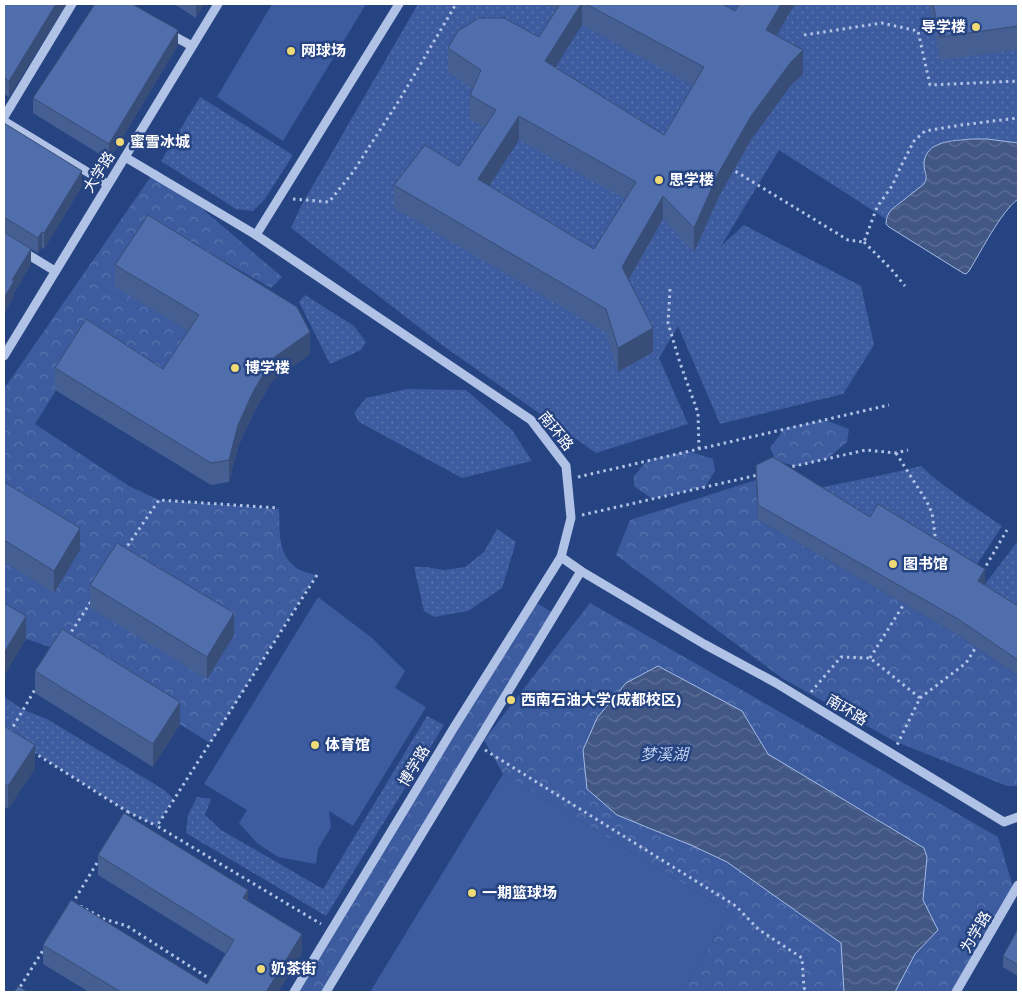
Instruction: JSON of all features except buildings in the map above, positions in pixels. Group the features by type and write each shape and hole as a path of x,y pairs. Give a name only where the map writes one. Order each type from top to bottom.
{"street":[{"path":"4,117 72,4"},
{"name":"大学路","path":"5,351 218,4"},
{"path":"256,235 399,4"},
{"path":"159,27 192,46"},
{"path":"4,121 108,184"},
{"name":"南环路","path":"125,157 256,235 531,420 566,466 571,518 562,557 581,571 704,644 804,700 1004,822 1018,817"},
{"path":"4,240 55,271"},
{"name":"博学路","path":"294,992 453,729 562,557"},
{"path":"326,992 581,571"},
{"name":"为学路","path":"956,992 1018,885"}],"path":[{"path":"278,198 329,202 352,172 400,99 456,4"},
{"path":"804,35 882,23 918,31 930,85 1018,81"},
{"path":"864,242 877,207 892,186 914,141 925,131 1018,118"},
{"path":"727,166 848,240 864,242 891,269 904,286"},
{"path":"670,290 668,323 698,414 700,449"},
{"path":"568,479 889,405"},
{"path":"778,470 866,450 896,453 908,450"},
{"path":"896,453 932,513 936,548"},
{"path":"571,518 760,474"},
{"path":"120,557 159,500 279,508"},
{"path":"981,574 1007,530"},
{"path":"157,826 317,574"},
{"path":"68,638 94,597"},
{"path":"870,658 904,604"},
{"path":"893,754 920,698 966,663 976,647"},
{"path":"804,700 841,656 870,658 920,698"},
{"path":"8,736 38,684"},
{"path":"476,744 736,906 758,929 802,958 804,988 808,992"},
{"path":"32,751 128,812 157,826 331,930"},
{"path":"123,820 128,812"},
{"path":"68,910 103,853"},
{"path":"73,902 104,919 127,926 219,984"},
{"path":"17,992 47,943"}],"green space":[{"name":"网球场","path":"272,4 366,4 283,141 217,97"},
{"path":"418,4 1018,4 1018,143 987,139 966,139 935,145 924,167 927,175 924,184 888,214 886,219 779,150 721,246 744,225 861,286 874,345 843,394 720,424 678,326 659,358 688,424 596,453 442,345 291,228 301,206"},
{"path":"200,97 293,155 265,199 253,211 236,209 161,161"},
{"path":"156,169 282,277 271,288 158,224 199,337 163,391 86,342 35,424 129,486 159,500 279,509 280,540 285,554 296,568 316,575 210,743 62,651 26,639 4,625 4,389"},
{"path":"305,295 354,326 366,342 361,350 330,364 299,302"},
{"path":"407,389 466,390 512,430 532,461 462,478 359,422 354,413 366,398"},
{"path":"825,420 849,429 847,442 827,459 796,466 776,461 770,448 785,428"},
{"path":"688,451 713,459 715,471 705,487 652,499 634,486 634,476 648,460"},
{"path":"921,466 950,490 1002,526 970,575 870,532 814,489"},
{"path":"756,480 758,520 958,635 1018,676 1018,786 1007,786 894,741 782,678 616,555 630,520"},
{"path":"497,529 516,542 502,588 468,611 434,617 424,611 414,567 445,570 465,567 484,552"},
{"path":"1018,541 1018,621 978,596"},
{"name":"体育馆","path":"318,597 372,638 405,671 395,688 426,707 353,826 329,811 331,827 318,849 316,864 278,857 257,843 239,823 247,810 204,784"},
{"path":"535,602 553,613 323,992 297,992"},
{"path":"590,603 998,837 1014,890 954,992 682,992 730,912 503,774 484,740"},
{"path":"4,697 24,710 47,719 166,791 173,799 157,826 128,812 4,733"},
{"path":"427,716 444,725 326,916 186,833 188,815 197,797 211,799 205,815 221,830 323,889"},
{"path":"503,774 730,912 682,992 370,992"}],"water":[{"path":"971,139 1018,143 1018,199 998,222 966,274 886,224 887,216 891,210 924,184 926,177 925,157 934,146 941,143"},
{"name":"梦溪湖","path":"658,666 742,711 768,754 924,848 927,857 923,900 938,930 915,954 895,992 844,992 841,943 727,862 617,815 587,789 583,750 597,718 626,683"}],"place":[{"name":"导学楼","path":"976,27"},
{"name":"网球场","path":"291,51"},
{"name":"蜜雪冰城","path":"120,142"},
{"name":"思学楼","path":"659,180"},
{"name":"博学楼","path":"235,368"},
{"name":"图书馆","path":"893,564"},
{"name":"西南石油大学(成都校区)","path":"511,700"},
{"name":"体育馆","path":"315,745"},
{"name":"一期篮球场","path":"472,893"},
{"name":"奶茶街","path":"261,969"}]}
